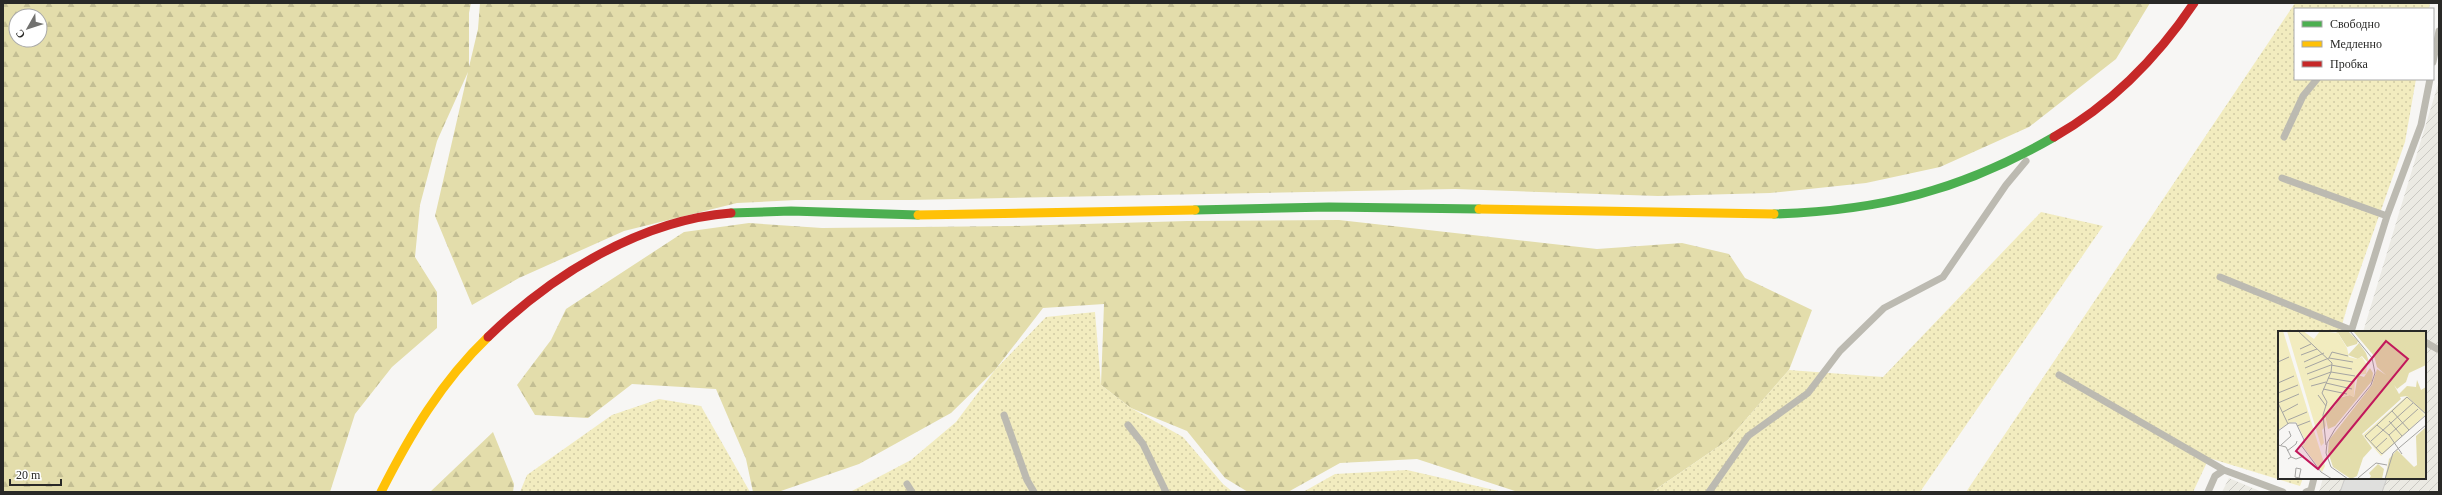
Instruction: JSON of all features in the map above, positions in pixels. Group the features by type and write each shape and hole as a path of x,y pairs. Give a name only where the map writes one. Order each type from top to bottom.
{"main road":[{"path":"381,492 414,430 435,398 452,375 504,322 540,293 576,269 614,249 660,228 703,218 740,212 781,211 885,216 1321,207 1726,214 1822,211 1899,200 1949,185 1999,166 2039,146 2094,109 2141,71 2194,3"}],"lane":[{"path":"2434,57 2439,30"},
{"path":"2284,137 2302,96 2316,80"},
{"path":"2220,277 2351,331 2387,216 2421,125 2428,80"},
{"path":"1709,492 1748,436 1808,393 1840,351 1884,308 1943,277 2006,185 2039,146"},
{"path":"2282,178 2387,216"},
{"path":"2426,343 2439,350"},
{"path":"2059,375 2224,470 2283,492"},
{"path":"1004,415 1027,480 1034,492"},
{"path":"1128,425 1143,444 1166,492"},
{"path":"2208,492 2215,476 2224,470"},
{"path":"2306,492 2311,490 2314,479"},
{"path":"907,484 912,492"}],"shaded area":[{"path":"2295,3 2430,3 2429,8 2294,8 2294,80 2416,80 2405,142 2348,304 2340,331 2278,331 2278,479 2303,479 2300,486 2209,458 2193,492 1966,492"},
{"path":"2439,81 2439,492 2319,492 2323,479 2426,479 2426,331 2363,331"},
{"path":"2041,212 2103,226 1920,492 1652,492 1728,440 1789,370 1883,377"},
{"path":"1095,312 1101,385 1131,408 1183,437 1223,484 1233,492 850,492 911,460 956,422 995,370 1046,317"},
{"path":"659,399 701,406 750,492 520,492 527,475 612,415"},
{"path":"1407,470 1503,492 1303,492 1335,474"},
{"path":"2229,478 2262,492 2222,492"}],"green space":[{"path":"3,3 471,3 469,13 469,67 478,29 480,3 2150,3 2116,59 2029,127 1940,167 1866,183 1770,193 1658,196 1455,189 910,200 796,200 737,203 624,231 519,278 472,305 435,216 468,72 437,141 420,205 415,257 437,292 437,328 392,367 355,414 330,492 3,492"},
{"path":"1339,220 1597,249 1682,243 1729,254 1745,278 1812,310 1789,370 1728,440 1652,492 1518,492 1417,459 1340,463 1288,492 1248,492 1225,478 1187,431 1131,408 1101,385 1104,304 1043,308 995,370 951,413 859,464 778,492 753,492 746,459 716,389 632,384 588,418 535,415 517,385 551,340 566,309 684,232 749,223 822,228 1013,226 1187,221"},
{"path":"493,432 514,484 513,492 430,492"}],"building":[{"path":"2345,479 2387,479 2382,492 2340,492"}],"traffic: fast":[{"path":"1774,214 1850,208 1919,194 1953,184 1986,171 2054,137"},
{"path":"1195,210 1329,207 1479,209"},
{"path":"731,213 791,211 918,215"}],"traffic: slow":[{"path":"1479,209 1774,214"},
{"path":"918,215 1195,210"},
{"path":"381,492 403,450 441,391 471,354 488,337"}],"traffic: jam":[{"path":"2054,137 2095,110 2132,78 2165,42 2194,3"},
{"path":"488,337 540,292 599,254 631,239 664,227 697,218 731,213"}]}
